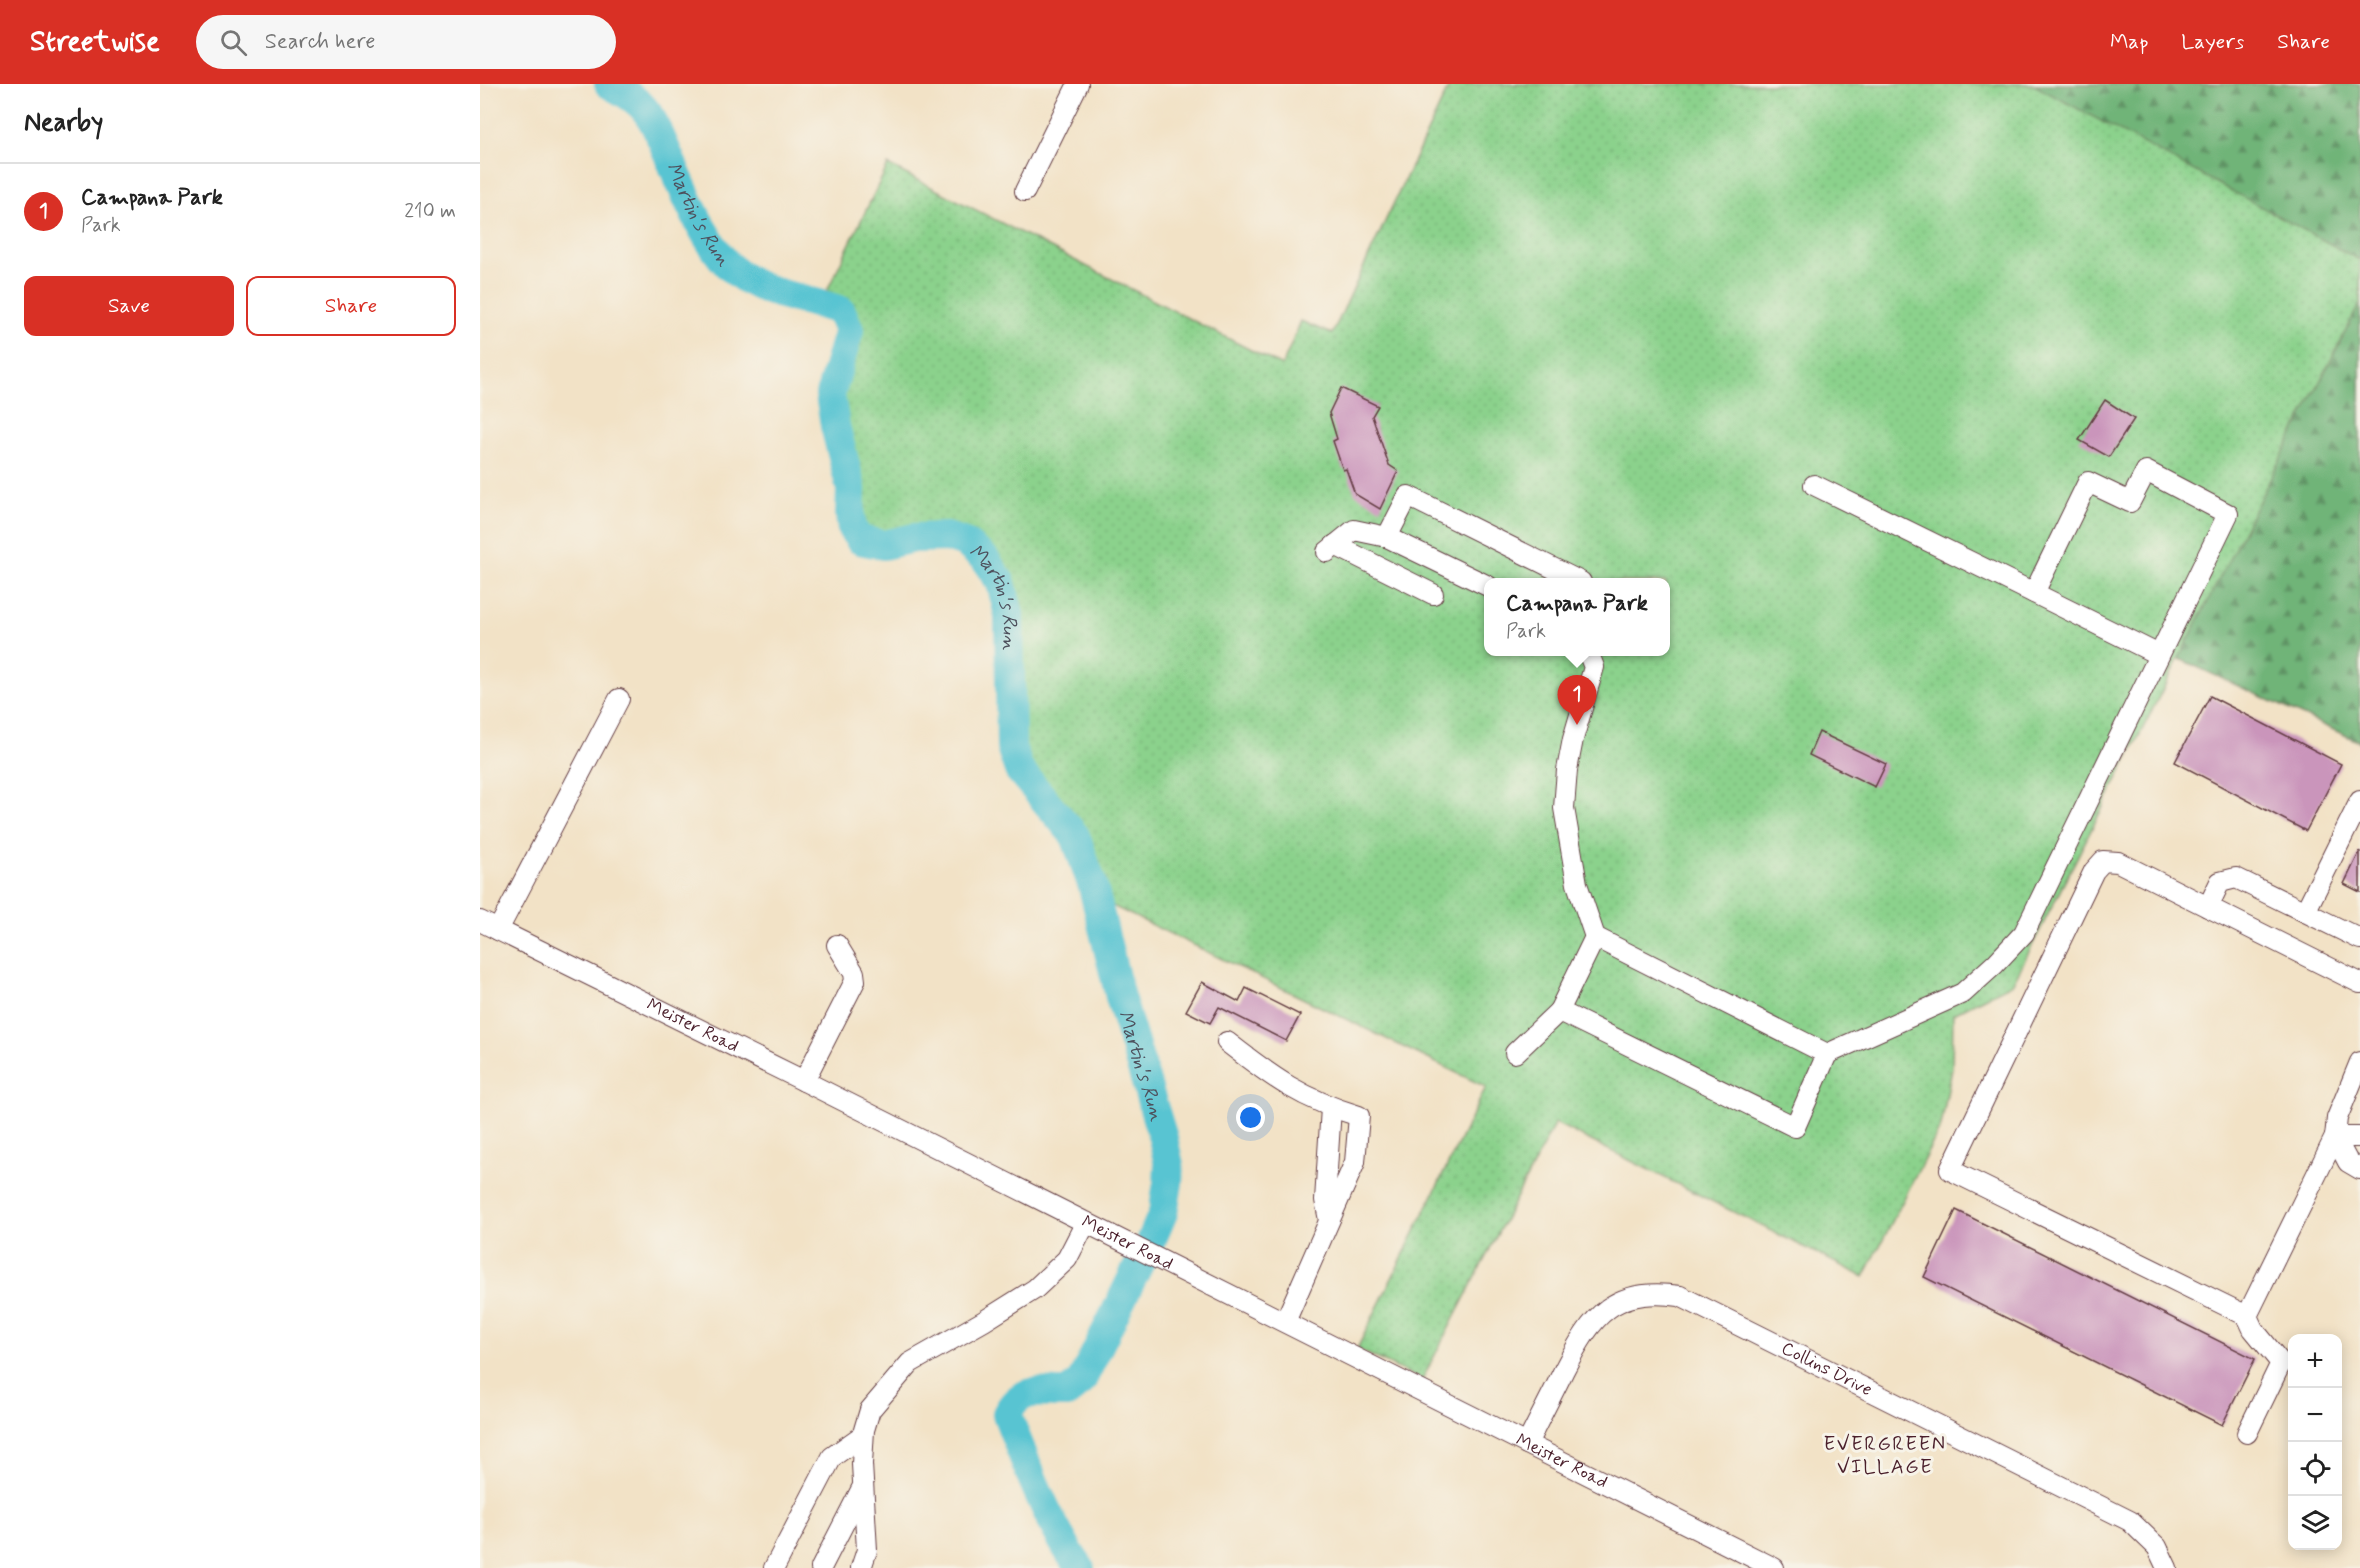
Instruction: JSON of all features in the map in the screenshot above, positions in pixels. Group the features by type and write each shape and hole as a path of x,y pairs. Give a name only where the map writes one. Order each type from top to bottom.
{"street":[{"path":"1025,191 1078,84"},
{"path":"1559,1011 1795,1127 1827,1054 1963,993 2024,933 2228,514 2146,471 2130,502 2088,482 2034,593"},
{"path":"1814,485 2159,655"},
{"path":"1387,537 1408,496 1573,578"},
{"path":"1433,594 1331,548 1354,530 1387,537 1484,584"},
{"path":"1590,656 1594,667 1572,739 1564,808 1576,884 1595,937 1827,1054"},
{"path":"498,930 619,699"},
{"path":"2305,912 2360,801"},
{"path":"2247,1433 2281,1363 2253,1329 2247,1316 1950,1170 2094,871 2103,861 2118,862 2360,983"},
{"path":"2208,907 2220,882 2236,878 2360,939"},
{"name":"Meister Road","path":"480,921 1774,1568"},
{"path":"1515,1053 1559,1011 1595,937"},
{"path":"804,1081 855,981 854,973 837,945"},
{"path":"1227,1042 1284,1086 1331,1108 1359,1116 1355,1161 1285,1322"},
{"path":"2247,1316 2335,1137 2337,1118 2360,1062"},
{"path":"1329,1220 1325,1200 1331,1108"},
{"path":"2335,1137 2360,1137"},
{"path":"2335,1137 2348,1162 2360,1169"},
{"path":"861,1568 867,1550 863,1435 870,1410 910,1363 984,1321 1035,1288 1067,1259 1086,1222"},
{"name":"Collins Drive","path":"1527,1444 1582,1334 1602,1311 1628,1297 1643,1294 1680,1296 2130,1521 2148,1535 2157,1546 2167,1568"},
{"path":"774,1568 831,1457 863,1435"},
{"path":"821,1568 863,1486"}],"green space":[{"path":"1450,84 2032,84 2360,260 2360,303 2013,983 1953,1014 1952,1068 1941,1126 1864,1277 1555,1123 1422,1380 1357,1349 1486,1087 1096,898 1077,840 1027,782 1014,759 1010,746 1008,723 1009,621 1005,597 996,576 982,557 952,538 936,536 883,544 861,539 853,531 850,521 850,478 834,429 829,404 832,385 846,347 849,330 841,311 821,303 888,165 1282,366 1301,321 1332,334"},
{"path":"1966,84 2360,84 2360,742 2173,656"}],"building":[{"path":"1341,388 1378,406 1372,416 1389,465 1398,471 1380,509 1355,494 1346,469 1343,470 1333,441 1337,439 1329,413"},
{"path":"2105,400 2134,419 2109,457 2079,440"},
{"path":"2210,696 2341,764 2306,831 2175,762"},
{"path":"1819,732 1886,764 1875,787 1809,755"},
{"path":"2360,851 2360,892 2344,884"},
{"path":"1202,982 1239,1002 1246,988 1300,1015 1286,1041 1219,1007 1210,1023 1186,1011"},
{"path":"1956,1210 2255,1359 2222,1425 1924,1277"}],"waterway":[{"name":"Martin's Run","path":"609,84 633,98 651,118 701,226 728,265 740,275 767,289 841,311 849,330 830,395 835,426 851,489 852,529 860,540 884,545 914,538 947,537 965,543 984,558 1001,583 1009,615 1011,747 1019,770 1075,836 1093,887 1120,997 1163,1138 1169,1165 1168,1183 1163,1213 1152,1239"},
{"name":"Martin's Run","path":"1080,1568 1048,1514 1007,1414 1013,1405 1025,1395 1040,1392 1067,1393 1081,1382 1141,1260"}],"place":[{"name":"Campana Park","path":"1577,725"}],"district":[{"name":"EVERGREEN VILLAGE","path":"1885,1456"}]}
